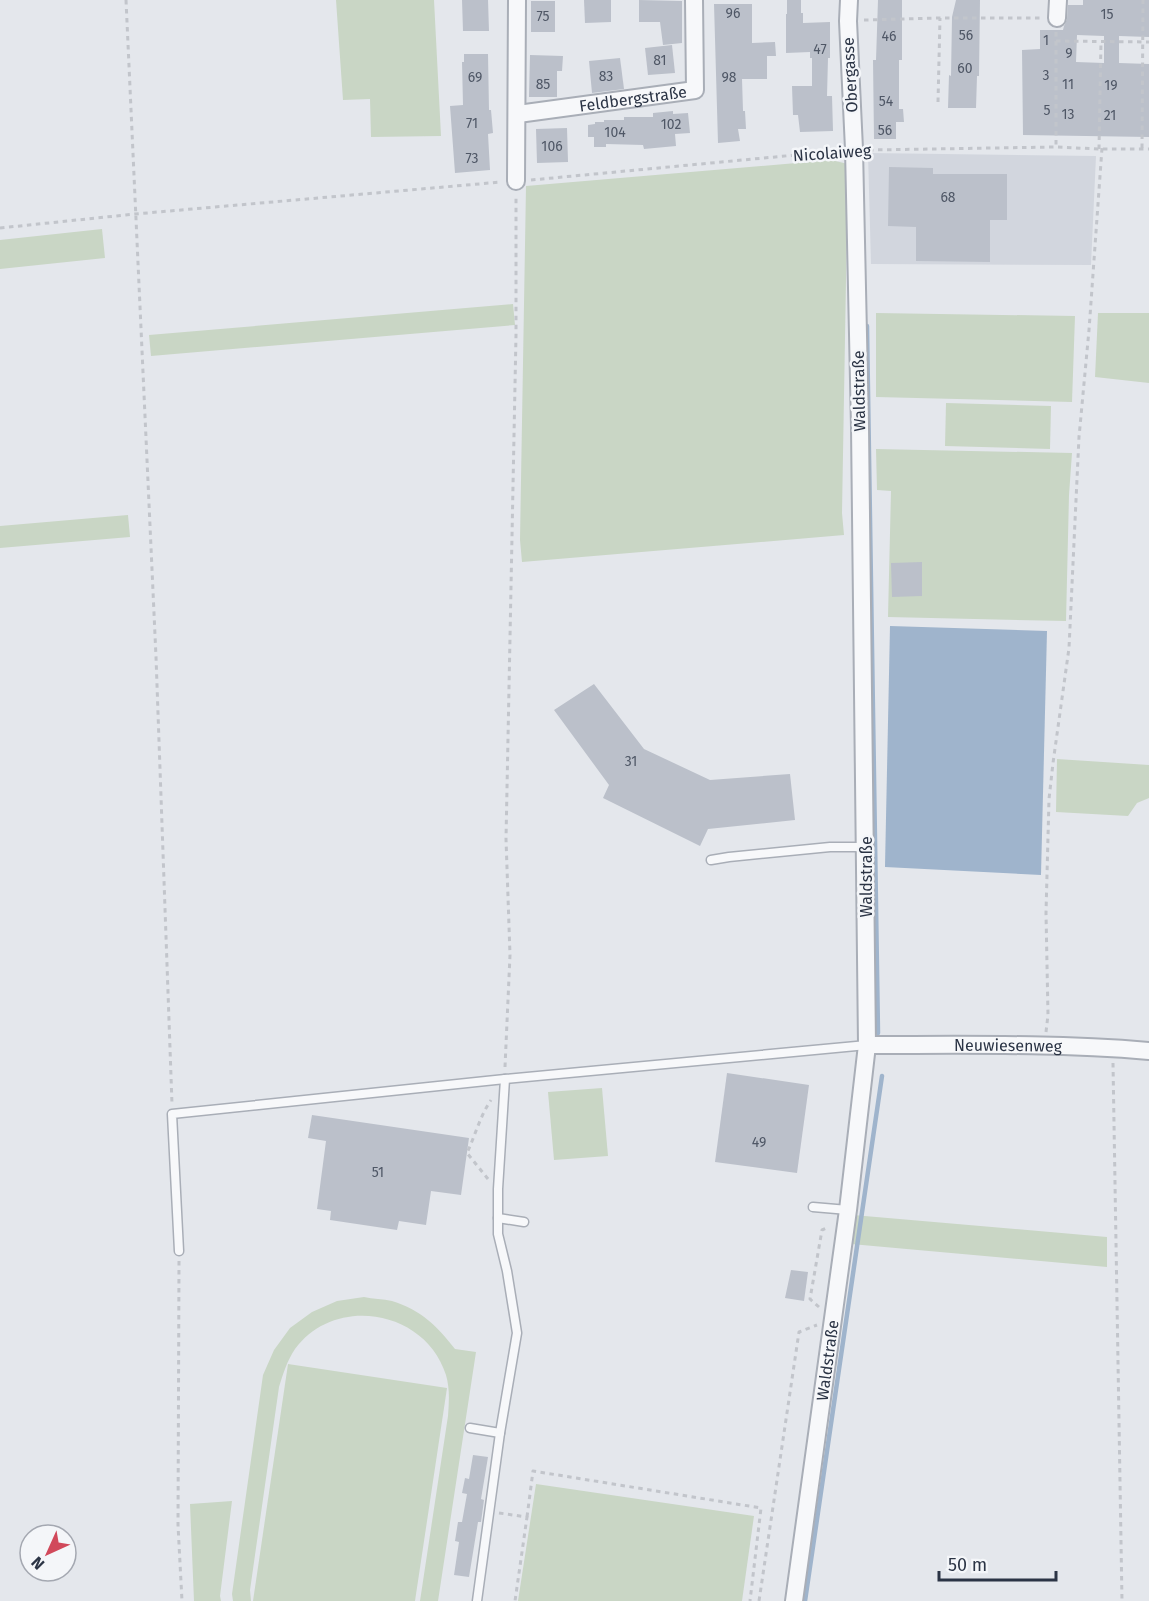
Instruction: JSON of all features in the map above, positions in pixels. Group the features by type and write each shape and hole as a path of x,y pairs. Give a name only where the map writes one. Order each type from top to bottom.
{"street":[{"path":"516,181 517,0"},
{"name":"Feldbergstraße","path":"518,114 695,90 694,0"},
{"name":"Obergasse","path":"849,0 854,149"},
{"path":"1056,25 1058,0"},
{"name":"Waldstraße","path":"794,1601 848,1210 867,1045 860,427 854,149"},
{"name":"Neuwiesenweg","path":"867,1045 1045,1045 1112,1047 1149,1051"}],"lane":[{"path":"711,860 830,848 865,847"},
{"path":"179,1251 172,1113 867,1045"},
{"path":"477,1601 516,1333 507,1271 498,1234 498,1189 505,1079"},
{"path":"813,1207 848,1210"},
{"path":"498,1218 524,1222"},
{"path":"470,1428 500,1433"}],"path":[{"path":"126,0 155,645 172,1113"},
{"path":"1142,148 1143,0"},
{"path":"938,102 940,18"},
{"path":"848,21 940,18 1056,25 1056,147"},
{"path":"1056,40 1149,42"},
{"path":"1045,1045 1048,1015 1046,913 1049,799 1069,648 1079,437 1089,330 1100,149 1101,41"},
{"name":"Nicolaiweg","path":"0,228 854,149 1056,147 1149,149"},
{"path":"498,1189 467,1154 488,1105 505,1079 510,955 506,839 516,335 516,181"},
{"path":"1112,1047 1122,1601"},
{"path":"820,1308 810,1299 822,1230 836,1225"},
{"path":"179,1251 178,1525 182,1601"},
{"path":"759,1601 799,1332 817,1326 818,1317"},
{"path":"515,1601 533,1471 761,1508 750,1601"},
{"path":"489,1512 527,1517"}],"shaded area":[{"path":"868,153 1096,156 1091,265 871,264"}],"green space":[{"path":"336,0 434,0 441,136 371,137 370,99 343,100"},
{"path":"831,160 848,164 842,513 844,535 522,562 520,540 526,186"},
{"path":"102,229 105,258 0,269 0,240"},
{"path":"513,304 515,325 151,356 149,335"},
{"path":"876,313 1075,316 1072,402 876,397"},
{"path":"1098,313 1149,313 1149,383 1095,377"},
{"path":"946,403 1051,406 1050,449 945,446"},
{"path":"876,449 1072,453 1066,621 888,617 891,491 877,490"},
{"path":"128,515 130,537 0,548 0,526"},
{"path":"1057,759 1149,765 1149,798 1137,803 1128,816 1056,812"},
{"path":"602,1088 608,1156 554,1160 548,1092"},
{"path":"853,1215 1107,1237 1107,1267 851,1244"},
{"path":"364,1297 392,1301 412,1309 435,1326 455,1349 476,1352 438,1601 420,1601 448,1416 449,1390 446,1375 435,1353 420,1336 400,1324 378,1317 355,1316 333,1321 312,1332 295,1349 287,1363 279,1387 250,1590 251,1601 233,1601 232,1594 263,1375 274,1350 290,1328 312,1312 337,1301"},
{"path":"288,1364 447,1388 415,1601 253,1601"},
{"path":"536,1484 754,1516 742,1601 518,1601"},
{"path":"232,1501 221,1601 194,1601 190,1504"}],"water":[{"path":"890,626 1047,631 1041,875 885,867"}],"building":[{"path":"462,0 488,0 489,31 463,31"},
{"path":"584,0 611,0 611,22 585,23"},
{"path":"639,0 682,1 682,43 663,45 660,22 639,22"},
{"path":"787,0 801,0 803,23 830,22 827,96 832,96 833,131 800,132 798,115 793,115 792,86 812,86 812,58 810,58 810,52 786,53"},
{"path":"878,0 902,0 899,109 903,109 904,122 896,122 896,139 874,139 873,60 876,60"},
{"path":"956,0 980,0 979,76 977,76 976,108 948,108 952,17"},
{"path":"1083,0 1149,0 1149,37 1119,36 1119,63 1149,64 1149,137 1023,135 1022,50 1040,49 1040,30 1063,30 1068,5 1083,5","holes":["1077,35 1104,36 1104,63 1076,62"]},
{"path":"531,1 555,1 555,32 531,32"},
{"path":"714,4 752,4 752,43 775,42 776,56 767,56 767,79 742,79 746,129 738,129 740,141 718,143"},
{"path":"672,45 675,73 648,75 645,48"},
{"path":"464,54 488,54 489,110 491,110 493,133 488,134 490,170 455,173 450,106 463,105 462,62 464,62"},
{"path":"530,55 563,56 562,71 557,71 557,97 529,97"},
{"path":"620,58 624,89 592,93 589,61"},
{"path":"673,111 673,114 688,113 690,133 675,134 676,146 644,149 643,145 606,144 606,147 594,147 594,137 588,137 588,125 595,124 595,122 624,120 624,117 653,117 653,113"},
{"path":"567,128 568,162 537,163 536,129"},
{"path":"889,167 933,168 933,174 1007,174 1007,220 990,220 990,262 916,261 916,227 888,226"},
{"path":"922,562 922,596 892,597 891,563"},
{"path":"594,684 644,749 710,780 790,774 795,820 708,829 700,846 603,798 609,785 554,710"},
{"path":"727,1073 809,1085 797,1173 715,1162"},
{"path":"312,1115 469,1138 461,1195 431,1191 426,1225 399,1221 397,1230 330,1220 331,1211 317,1209 326,1141 308,1138"},
{"path":"791,1270 808,1272 804,1301 785,1298"},
{"path":"473,1455 488,1457 481,1499 484,1500 481,1522 478,1522 469,1577 454,1575 459,1542 455,1541 458,1522 462,1522 467,1494 462,1493 465,1478 469,1479"}],"waterway":[{"path":"867,326 878,1033"},
{"path":"805,1601 882,1076"}]}
